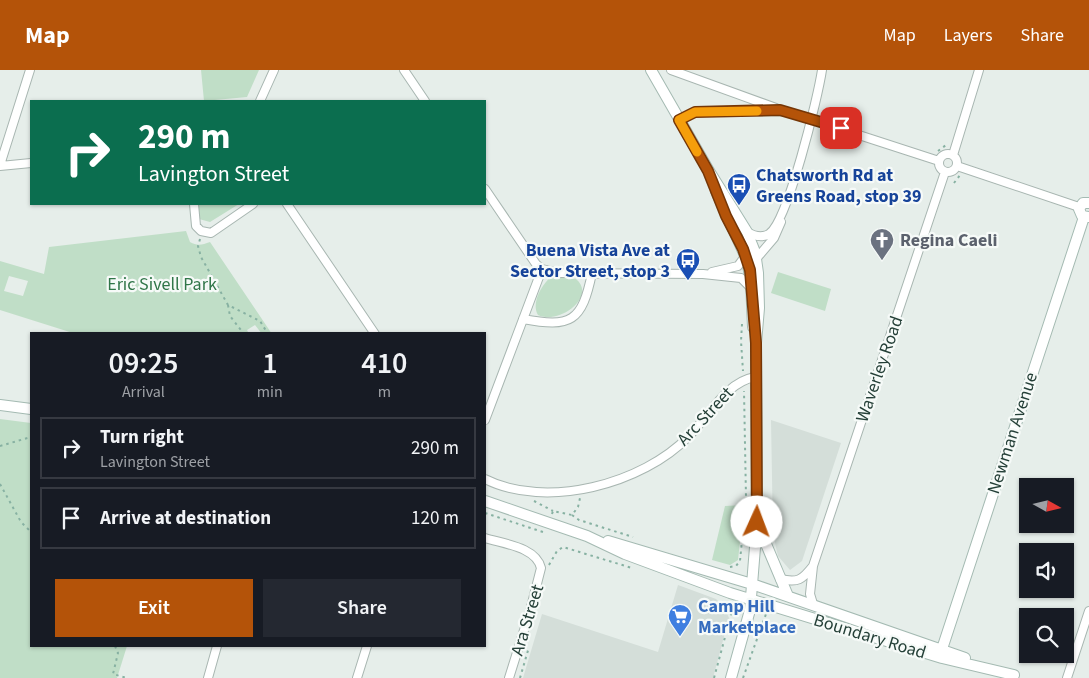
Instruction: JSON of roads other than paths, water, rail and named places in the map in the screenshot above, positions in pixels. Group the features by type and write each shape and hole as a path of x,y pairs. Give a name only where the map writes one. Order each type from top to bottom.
{"main road":[{"path":"651,70 708,171 747,232 756,259 759,308 755,377 757,522 749,616 731,678"},
{"path":"708,171 746,255 756,343"},
{"name":"Newman Avenue","path":"942,649 1086,208"},
{"path":"0,405 30,409"},
{"name":"Boundary Road","path":"486,501 587,536 644,561 751,600 942,658 1018,677"},
{"path":"757,522 788,596"},
{"name":"Boundary Road","path":"587,536 632,547 752,584 1018,677"}],"street":[{"path":"30,70 0,166 30,163"},
{"path":"260,100 274,70"},
{"path":"404,70 424,100"},
{"path":"671,70 785,111 938,158 946,154 953,155 957,160 957,166 953,171 945,172 940,168 938,158"},
{"path":"756,259 776,236 813,119 822,70"},
{"path":"953,155 980,72"},
{"path":"679,120 695,112 785,111"},
{"path":"957,166 1086,208"},
{"name":"Waverley Road","path":"813,604 810,594 813,566 945,172"},
{"path":"486,190 536,264 542,269 559,273 703,274 741,278 751,288"},
{"path":"194,205 196,226 201,231 211,233 252,205"},
{"path":"288,205 374,332"},
{"path":"747,232 757,236 768,234 774,228 784,208"},
{"path":"703,274 737,267 746,255"},
{"path":"486,417 542,269"},
{"path":"523,319 552,324 572,318 582,308 592,273"},
{"name":"Arc Street","path":"486,479 526,490 579,489 615,482 656,462 689,437 738,382 755,377"},
{"name":"Ara Street","path":"486,538 532,553 540,561 540,576 509,678"},
{"name":"Waverley Road","path":"780,579 795,582 803,579 813,566"},
{"path":"1067,678 1089,611"},
{"path":"208,678 217,647"},
{"path":"357,678 367,647"}],"place":[{"name":"Chatsworth Rd at Greens Road, stop 39","path":"739,206"},
{"name":"Regina Caeli","path":"882,261"},
{"name":"Buena Vista Ave at Sector Street, stop 3","path":"688,281"},
{"name":"Camp Hill Marketplace","path":"680,637"}],"park label":[{"name":"Eric Sivell Park","path":"162,284"}]}
